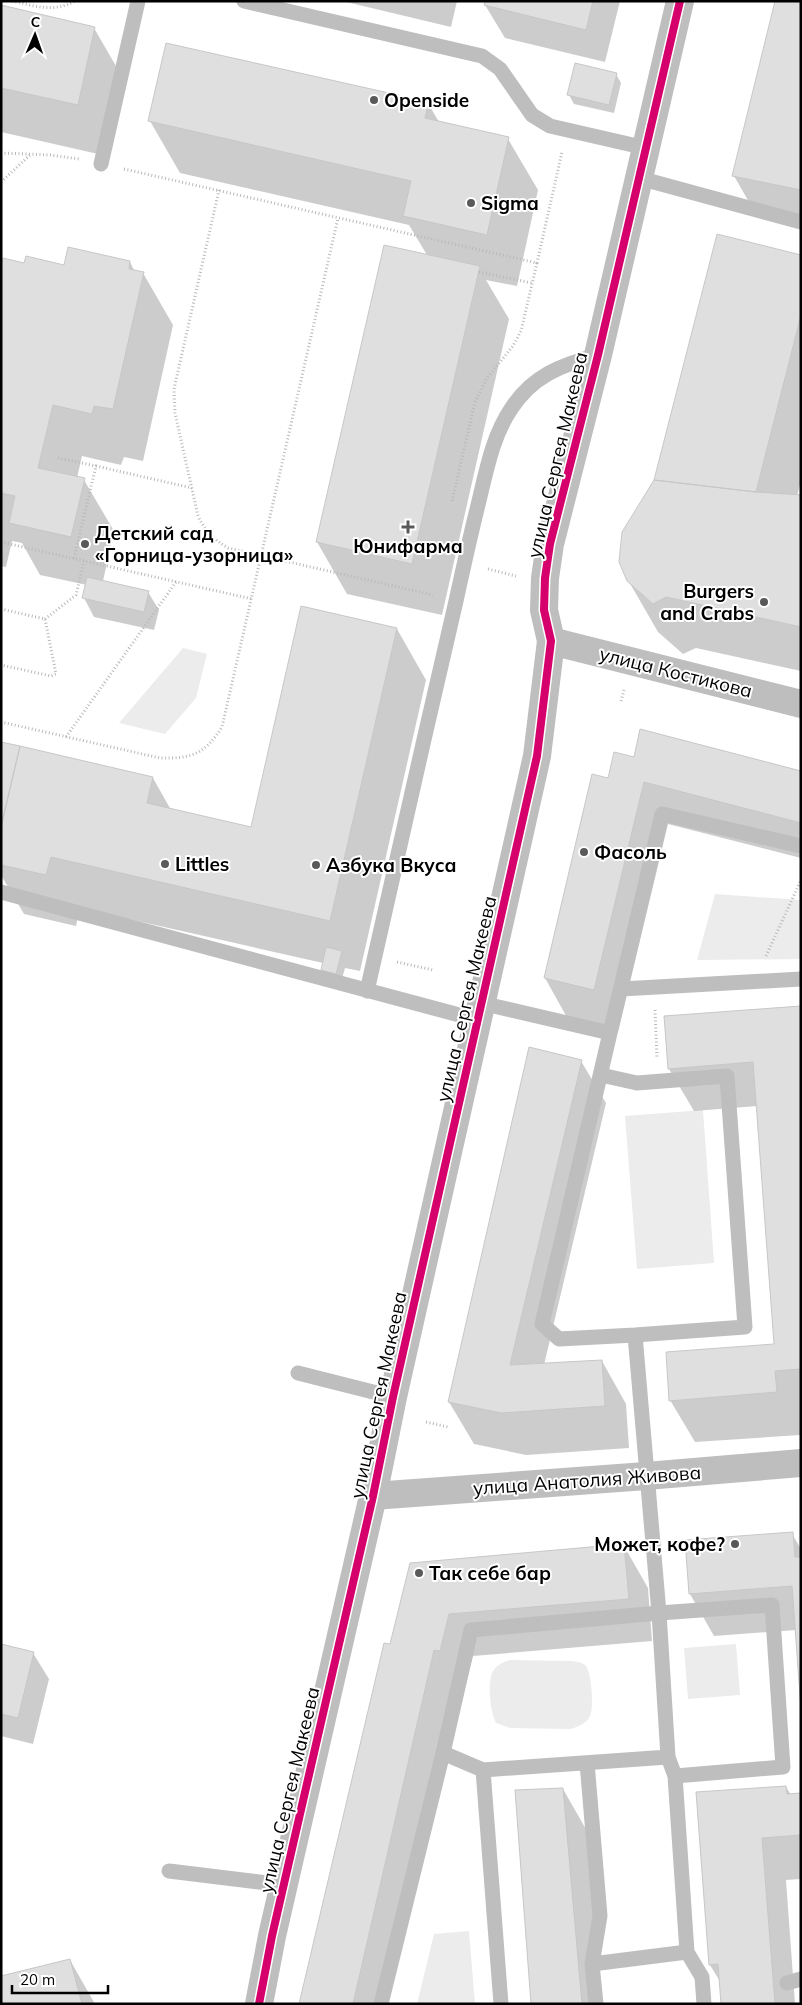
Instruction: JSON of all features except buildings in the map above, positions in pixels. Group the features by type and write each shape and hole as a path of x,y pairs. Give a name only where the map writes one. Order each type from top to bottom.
{"street":[{"name":"улица Сергея Макеева","path":"259,2004 537,756 552,641 544,610 545,578 550,544 598,355 680,1"},
{"name":"улица Костикова","path":"552,641 801,704"},
{"name":"улица Анатолия Живова","path":"373,1496 801,1463"}],"lane":[{"path":"101,164 138,1"},
{"path":"244,1 482,56 500,69 532,115 550,126 646,148"},
{"path":"639,178 801,222"},
{"path":"367,990 488,464 499,432 510,410 522,394 538,378 567,363 598,355"},
{"path":"601,1075 637,1083 726,1076 745,1327 559,1339 542,1324 662,814 801,846"},
{"path":"1,892 367,990 480,1012 610,1034"},
{"path":"621,989 801,979"},
{"path":"635,1335 659,1613 668,1757 675,1776 687,1952 702,1977 704,2004"},
{"path":"298,1373 393,1397"},
{"path":"381,2004 443,1753 471,1630 772,1605 784,1767 675,1776"},
{"path":"443,1753 483,1770 668,1757"},
{"path":"587,1763 600,1916 592,1964 596,2004"},
{"path":"483,1770 501,2004"},
{"path":"169,1871 284,1885"},
{"path":"592,1964 687,1952"}],"path":[{"path":"12,1 48,9 58,9 75,1"},
{"path":"1,154 64,157 101,164 537,263 567,130"},
{"path":"1,182 31,155"},
{"path":"219,190 174,389 176,413 198,516 208,534 228,548 456,600"},
{"path":"1,722 160,758 178,759 194,755 206,748 222,727 338,218"},
{"path":"479,272 532,282"},
{"path":"58,458 192,488"},
{"path":"74,558 96,466"},
{"path":"1,542 252,599"},
{"path":"45,619 76,595 84,561"},
{"path":"66,737 176,582"},
{"path":"1,609 45,619"},
{"path":"1,665 51,676 55,675 45,619"},
{"path":"754,982 801,880"},
{"path":"654,987 659,1082"},
{"path":"426,1422 448,1427"}],"shaded area":[{"path":"183,648 207,654 196,698 165,734 119,723"},
{"path":"715,894 801,900 801,959 697,960"},
{"path":"703,1110 714,1263 637,1269 625,1116"},
{"path":"736,1644 740,1695 688,1699 684,1648"},
{"path":"510,1660 572,1661 585,1665 592,1690 592,1706 588,1719 582,1725 570,1729 510,1728 496,1723 490,1697 491,1676 496,1667"},
{"path":"469,1931 475,2004 417,2004 434,1934"}],"cycle path":[{"path":"259,2004 272,1936 373,1496 393,1397 537,756 551,641 544,610 545,578 550,544 598,355 680,1"}],"place":[{"name":"Openside","path":"374,100"},
{"name":"Sigma","path":"471,203"},
{"name":"Юнифарма","path":"408,527"},
{"name":"Детский сад «Горница-узорница»","path":"85,544"},
{"name":"Burgers and Crabs","path":"764,602"},
{"name":"Фасоль","path":"584,852"},
{"name":"Littles","path":"165,864"},
{"name":"Азбука Вкуса","path":"316,865"},
{"name":"Может, кофе?","path":"735,1544"},
{"name":"Так себе бар","path":"419,1573"}]}
